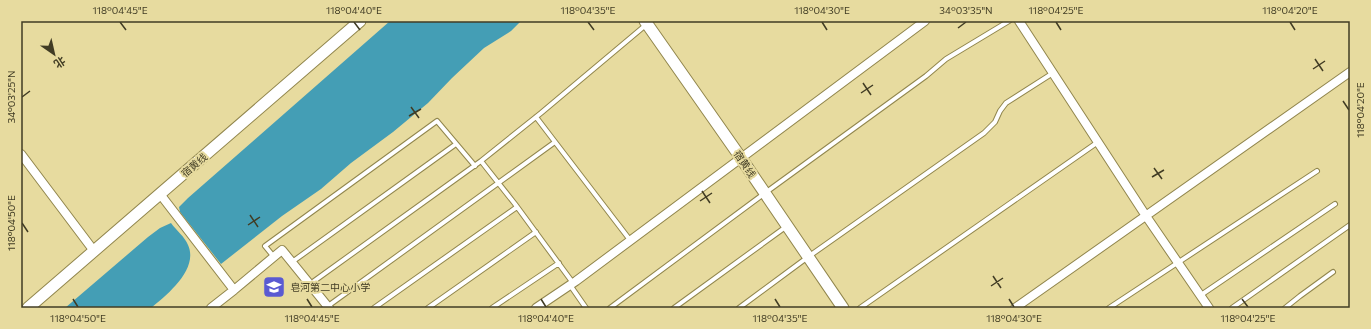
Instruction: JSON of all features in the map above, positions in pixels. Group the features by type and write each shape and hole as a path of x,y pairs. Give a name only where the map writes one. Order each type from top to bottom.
{"main road":[{"name":"宿黄线","path":"28,308 360,21"},
{"name":"宿黄线","path":"646,22 843,308"}],"street":[{"path":"536,308 572,284 925,21"},
{"path":"1019,21 1146,216 1209,308"},
{"path":"1015,308 1350,72"},
{"path":"21,154 94,251"},
{"path":"160,194 234,290"},
{"path":"212,308 282,250 328,307"}],"lane":[{"path":"610,308 946,60 1009,21"},
{"path":"310,284 475,166 536,117 646,22"},
{"path":"739,308 808,257 984,133 995,122 1006,103 1053,73"},
{"path":"536,117 630,240"},
{"path":"274,257 265,246 437,121 475,166"},
{"path":"328,307 555,142"},
{"path":"860,308 1098,142"},
{"path":"292,262 456,144"},
{"path":"481,161 559,263 586,308"},
{"path":"1109,308 1317,171"},
{"path":"1201,296 1335,204"},
{"path":"374,308 518,208"},
{"path":"1232,308 1350,225"},
{"path":"674,308 787,226"},
{"path":"428,308 536,232"},
{"path":"492,308 559,263"},
{"path":"1285,308 1333,272"}],"water":[{"path":"390,21 521,21 511,31 484,48 428,103 393,132 351,163 321,189 282,216 221,264 180,212 179,207"},
{"path":"171,223 187,242 190,254 189,263 180,281 151,308 65,308 148,237 160,228"}],"place":[{"name":"皂河第二中心小学","path":"274,287"}]}
